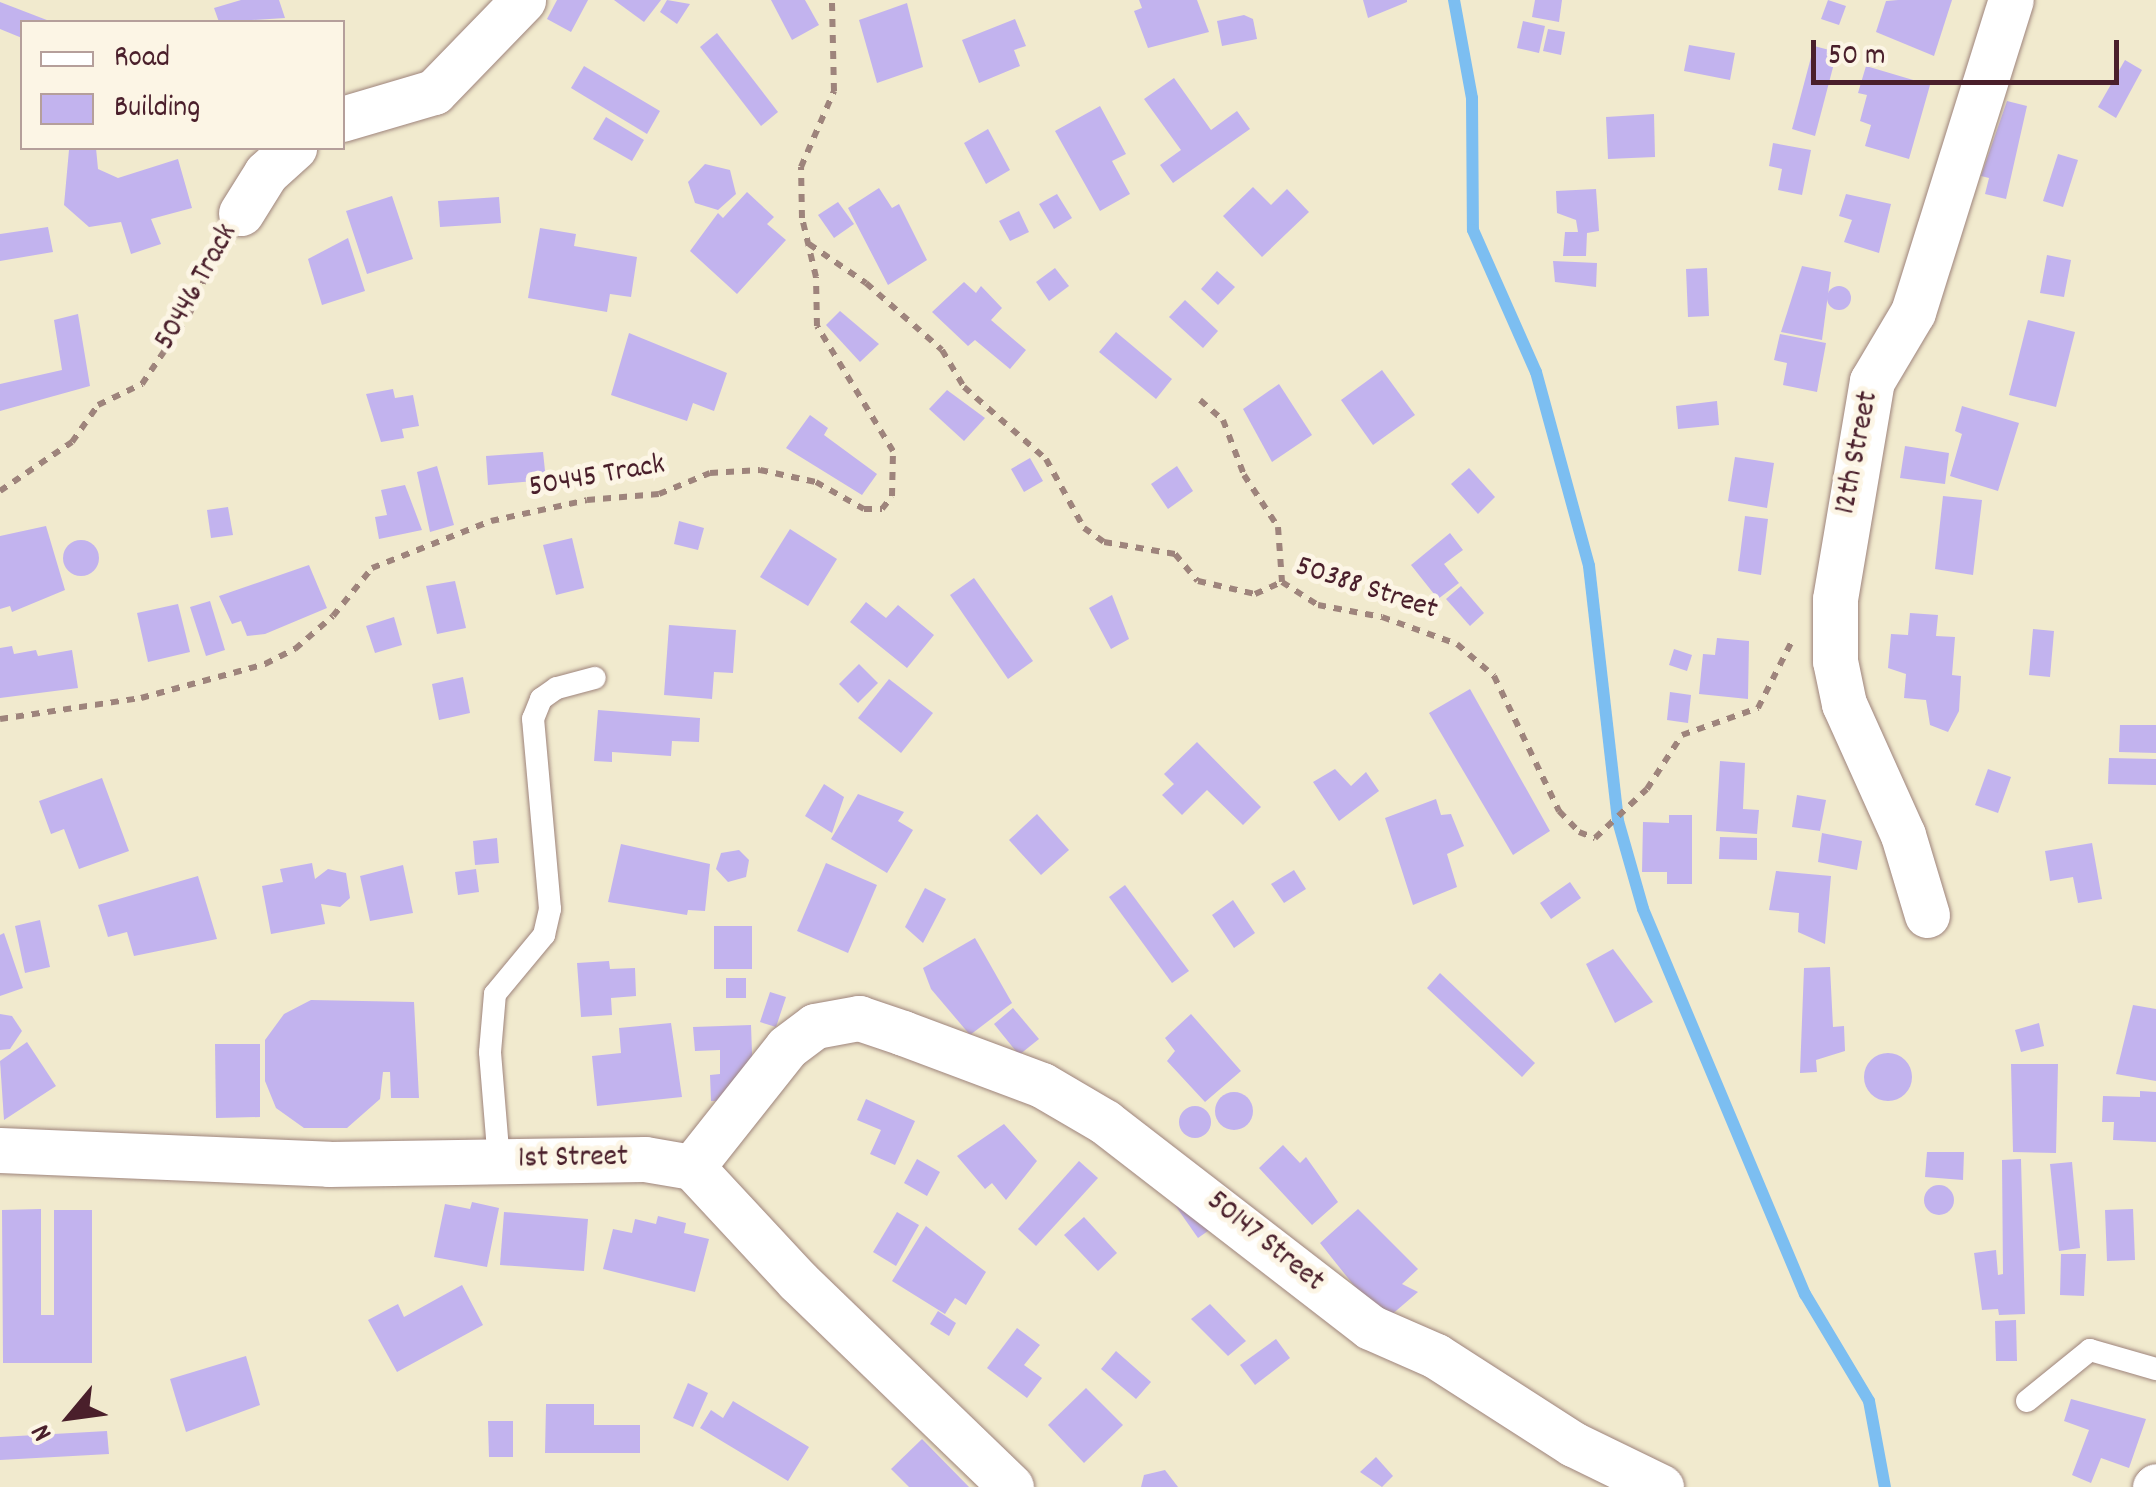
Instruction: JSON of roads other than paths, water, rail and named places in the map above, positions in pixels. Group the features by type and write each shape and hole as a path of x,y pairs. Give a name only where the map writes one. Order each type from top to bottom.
{"street":[{"path":"345,118 434,92 523,0"},
{"name":"12th Street","path":"1927,915 1903,836 1844,704 1835,661 1835,600 1872,381 1913,312 2011,0"},
{"name":"50446 Track","path":"241,214 266,173 292,150"},
{"name":"50147 Street","path":"692,1167 788,1046 815,1026 859,1018 1042,1086 1105,1122 1370,1327 1436,1356 1573,1444 1661,1487"},
{"name":"1st Street","path":"0,1150 217,1162 645,1159 692,1167"},
{"path":"692,1167 798,1282 1011,1487"}],"lane":[{"path":"498,1162 490,1052 494,994 544,934 550,909 534,719 541,699 557,688 595,678"},
{"path":"2027,1401 2090,1350 2156,1369"}],"waterway":[{"path":"1454,0 1472,98 1473,230 1536,372 1589,566 1618,821 1643,909 1805,1294 1869,1401 1885,1487"}]}
